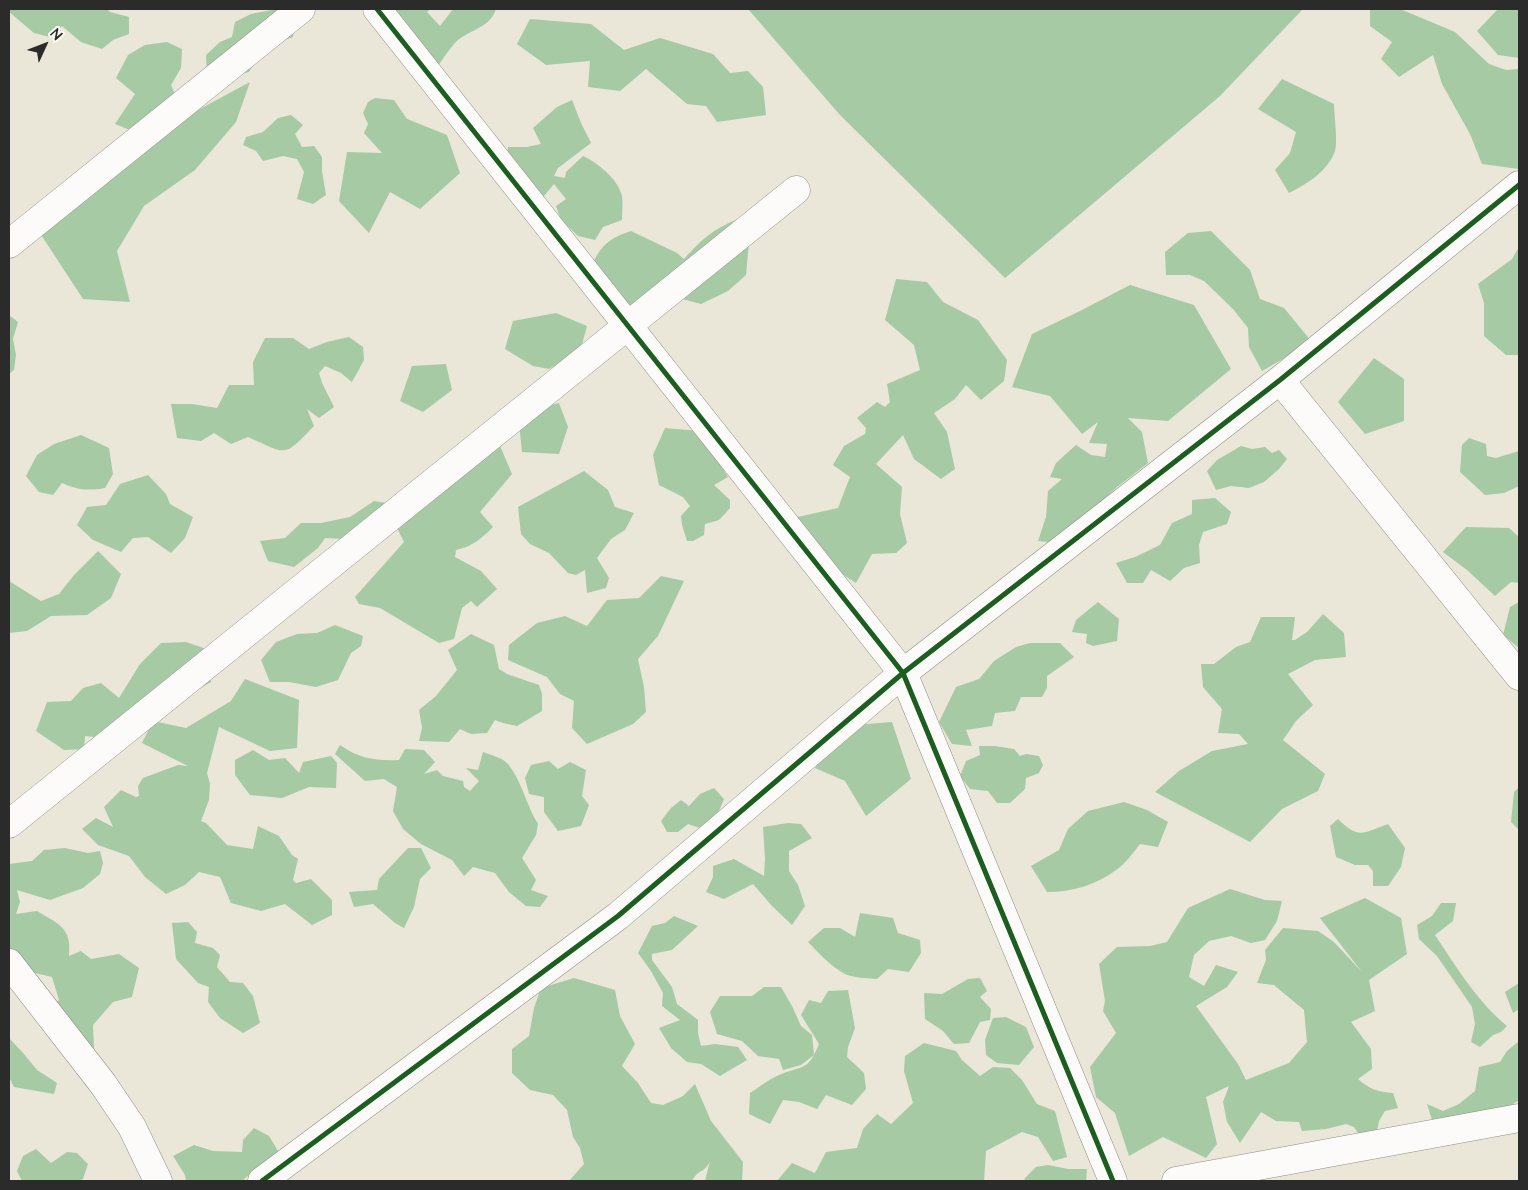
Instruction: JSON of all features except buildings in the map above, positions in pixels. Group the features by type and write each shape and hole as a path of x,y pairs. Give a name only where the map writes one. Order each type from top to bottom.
{"street":[{"path":"9,244 301,9"},
{"path":"377,9 904,673 1113,1181"},
{"path":"262,1181 618,916 904,673 1280,380 1519,185"},
{"path":"9,824 796,190"},
{"path":"1280,380 1519,676"},
{"path":"9,964 113,1098 132,1127 158,1181"},
{"path":"1176,1181 1519,1118"}],"green space":[{"path":"9,9 107,9 110,12 129,17 129,34 113,40 102,49 81,42 62,26 50,37 34,33 9,12"},
{"path":"277,9 295,9 293,37 262,50 249,72 232,76 207,77 206,55 220,42 232,37 235,22 251,14"},
{"path":"375,9 430,9 427,12 440,26 453,9 496,9 489,21 454,44 435,70"},
{"path":"748,9 1303,9 1220,96 1005,278 840,115"},
{"path":"1370,9 1400,9 1455,32 1489,64 1506,70 1519,69 1519,169 1482,164 1470,134 1442,84 1433,55 1399,77 1381,59 1392,42 1370,26"},
{"path":"1498,9 1519,9 1519,58 1498,55 1477,31"},
{"path":"530,19 591,24 624,50 660,38 713,54 730,73 748,71 763,87 766,115 717,122 706,106 687,104 646,69 620,91 588,87 590,61 546,65 517,44"},
{"path":"167,42 182,49 181,68 171,85 185,117 250,82 236,122 195,170 144,206 117,251 130,302 83,299 34,224 130,130 115,124 135,94 116,78 128,55 145,45"},
{"path":"1282,79 1334,104 1336,128 1335,151 1327,165 1310,181 1289,193 1275,170 1290,153 1296,132 1258,109"},
{"path":"375,98 394,100 407,119 447,135 460,173 420,209 390,192 369,233 339,201 347,152 382,153 364,133 368,124 363,113 368,102"},
{"path":"572,100 591,143 558,168 554,176 565,178 566,172 583,156 607,172 622,196 622,220 603,227 595,240 578,236 561,220 556,206 566,199 554,184 544,196 528,198 505,175 508,147 527,147 541,144 533,128 557,107"},
{"path":"291,115 303,125 295,134 302,147 314,146 322,157 326,195 313,204 297,199 304,172 297,159 283,156 263,161 256,151 243,145 246,137 263,132 278,118"},
{"path":"738,219 749,242 746,275 728,291 701,304 656,292 624,311 588,273 604,246 622,234 631,231 677,253 684,259 708,235"},
{"path":"1211,231 1250,270 1260,299 1284,308 1312,342 1262,371 1249,347 1248,328 1233,309 1204,281 1190,275 1166,275 1165,252 1188,233"},
{"path":"1519,247 1519,355 1506,355 1484,336 1484,303 1478,284 1512,259"},
{"path":"896,279 927,282 943,302 978,320 1007,360 1004,381 981,400 966,385 955,399 934,413 947,432 955,469 941,479 914,459 903,435 876,464 902,487 900,514 907,543 896,553 872,554 856,583 834,569 793,518 838,508 850,477 833,465 844,446 865,434 866,428 857,418 877,402 885,407 890,402 887,384 920,370 914,345 885,320"},
{"path":"1130,285 1194,305 1231,369 1168,421 1128,418 1142,432 1148,463 1117,487 1057,543 1038,541 1046,517 1048,491 1062,479 1050,477 1056,463 1076,445 1091,455 1105,457 1107,444 1089,443 1098,422 1082,434 1050,396 1012,387 1032,334"},
{"path":"556,313 587,326 580,352 549,369 533,366 505,349 513,321"},
{"path":"9,315 18,322 13,339 16,355 14,370 9,374"},
{"path":"349,337 363,347 364,360 352,382 341,373 325,366 319,373 334,407 319,418 307,409 314,426 290,448 278,450 248,437 231,444 214,433 201,441 177,438 171,404 192,404 217,408 229,385 254,385 253,362 265,338 293,338 309,349 327,342"},
{"path":"1374,358 1404,379 1404,421 1365,434 1338,402"},
{"path":"446,364 452,390 423,412 400,401 412,366"},
{"path":"559,403 568,427 559,454 522,452 518,413"},
{"path":"665,428 699,431 728,477 714,485 730,500 730,508 719,520 705,524 704,535 693,541 687,541 681,516 690,506 683,497 659,485 653,455"},
{"path":"81,435 109,448 113,474 105,488 83,489 62,483 53,495 39,492 26,476 37,455 54,444"},
{"path":"1469,438 1486,444 1487,456 1496,458 1519,451 1519,486 1504,493 1485,495 1460,472 1462,445"},
{"path":"500,446 512,474 480,512 493,527 476,542 456,550 455,557 481,571 497,589 477,607 471,601 462,608 454,639 439,643 380,608 359,604 355,597 404,542 396,526"},
{"path":"1241,446 1252,449 1265,447 1272,453 1279,450 1287,459 1264,482 1249,488 1231,486 1216,490 1207,471 1217,460"},
{"path":"584,471 608,490 615,507 634,513 625,530 611,539 597,558 609,578 606,588 587,593 585,570 576,575 568,573 549,553 530,544 521,534 518,507"},
{"path":"148,475 166,494 170,504 193,517 185,538 171,553 148,537 133,538 121,552 93,540 77,525 87,507 106,505 120,484"},
{"path":"1215,498 1231,512 1227,524 1203,532 1199,545 1200,563 1184,568 1170,581 1151,570 1143,583 1127,583 1116,563 1135,557 1160,545 1172,523 1192,514 1192,500"},
{"path":"374,501 393,504 364,540 325,538 318,548 294,567 268,561 260,541 285,538 301,523 321,523 350,517"},
{"path":"1466,527 1509,528 1519,537 1519,583 1511,582 1495,596 1467,570 1443,552"},
{"path":"98,551 121,574 111,598 87,615 51,616 27,631 9,633 9,581 41,601 59,594 74,575"},
{"path":"661,576 684,581 658,636 638,659 644,687 646,712 633,724 587,744 572,728 574,701 560,694 547,677 508,660 509,645 537,623 565,616 587,626 607,600 639,598"},
{"path":"1098,602 1119,619 1117,641 1093,646 1086,643 1087,634 1072,632 1076,620"},
{"path":"1519,602 1519,648 1503,635 1510,607"},
{"path":"1323,614 1344,633 1346,657 1315,660 1288,674 1313,705 1296,721 1283,740 1325,774 1318,791 1282,809 1250,842 1155,792 1179,771 1212,751 1248,744 1239,734 1218,733 1222,709 1203,687 1201,664 1214,664 1236,647 1250,642 1261,617 1295,617 1292,640 1295,640 1307,632"},
{"path":"335,625 363,636 361,646 351,653 338,680 316,687 289,682 270,682 261,660 276,642 297,634 317,633"},
{"path":"471,634 494,645 499,669 507,674 539,685 542,694 542,711 517,726 495,720 487,733 471,734 460,729 449,742 419,741 422,728 419,710 436,696 457,670 448,650"},
{"path":"186,642 209,650 211,682 182,699 104,738 85,736 84,749 64,750 36,731 47,702 71,701 83,688 101,683 119,698 140,664 161,643"},
{"path":"1030,643 1060,643 1074,657 1047,676 1047,688 1042,697 1021,697 1015,711 995,713 992,726 966,730 972,746 952,744 939,722 956,687 979,679 994,661 1016,647"},
{"path":"245,679 299,700 297,748 270,751 219,727 207,773 210,784 209,800 201,821 206,823 227,845 253,849 258,826 279,836 292,855 298,859 293,880 296,883 311,879 332,900 332,915 312,925 285,904 261,911 231,903 220,877 199,872 185,885 166,894 145,877 129,856 98,845 82,829 96,818 113,827 104,807 121,790 136,797 139,796 138,786 143,778 178,765 188,766 142,743 153,721 186,728 231,701"},
{"path":"892,722 911,779 866,816 845,781 815,768 842,726"},
{"path":"340,745 361,756 383,760 399,760 405,749 424,750 435,762 424,774 437,770 443,776 463,781 464,787 470,791 479,781 466,768 478,770 483,752 506,762 517,778 538,824 536,835 522,858 536,880 531,890 548,896 540,907 526,906 509,892 495,873 473,867 464,876 452,860 421,844 403,829 393,811 397,787 384,779 365,781 335,754"},
{"path":"979,746 1014,749 1020,756 1026,754 1039,756 1043,765 1039,773 1026,778 1025,789 1010,803 997,803 988,791 970,789 960,776 966,761 980,755"},
{"path":"253,750 269,760 285,758 299,773 303,762 331,756 337,763 336,788 309,787 282,798 250,795 235,775 235,760"},
{"path":"549,761 558,769 570,762 586,770 582,796 589,805 581,826 558,831 544,812 544,797 529,794 525,778 531,765"},
{"path":"1519,787 1519,830 1511,822 1514,792"},
{"path":"714,788 724,799 718,813 700,828 688,824 678,832 667,832 661,821 671,808 681,800 689,806 700,794"},
{"path":"1124,802 1147,810 1168,822 1158,847 1140,844 1123,865 1100,880 1075,889 1047,892 1031,866 1059,850 1068,829 1088,811"},
{"path":"1338,819 1351,830 1362,833 1388,824 1405,848 1401,867 1388,886 1373,886 1373,871 1368,865 1355,865 1336,857 1330,826"},
{"path":"788,823 801,824 812,838 789,851 789,871 798,885 805,906 792,925 753,884 724,899 706,892 713,877 713,866 734,859 764,876 763,827"},
{"path":"65,848 88,853 100,851 103,863 100,874 83,888 50,900 17,890 20,902 16,914 37,911 57,923 66,932 69,956 81,951 91,959 119,954 139,968 132,997 113,1002 93,1025 94,1048 84,1055 47,1010 59,1000 52,977 31,972 9,959 9,864 32,861 44,850"},
{"path":"408,848 421,848 431,868 420,879 414,907 404,928 395,923 373,904 354,907 349,892 377,890 379,879"},
{"path":"1230,889 1265,900 1282,901 1277,921 1265,940 1251,943 1231,936 1209,941 1194,955 1189,977 1204,986 1216,965 1238,972 1227,987 1196,1006 1238,1064 1246,1080 1289,1063 1307,1042 1304,1010 1274,985 1257,983 1266,960 1265,950 1283,928 1318,931 1334,942 1362,972 1320,918 1365,898 1401,918 1407,954 1369,980 1375,1011 1351,1022 1371,1049 1372,1069 1358,1079 1374,1089 1393,1093 1398,1108 1385,1111 1379,1121 1376,1136 1364,1142 1354,1127 1346,1124 1326,1129 1302,1131 1299,1122 1276,1121 1261,1112 1240,1143 1227,1122 1223,1102 1229,1086 1206,1097 1217,1144 1206,1158 1163,1137 1129,1156 1115,1113 1096,1097 1090,1067 1116,1033 1103,1011 1105,1001 1099,964 1117,947 1150,946 1167,942 1188,908"},
{"path":"1441,903 1456,903 1453,921 1435,935 1477,995 1507,1026 1480,1047 1471,1042 1475,1024 1472,1007 1437,956 1419,939 1417,925 1432,916"},
{"path":"860,913 893,918 898,933 920,940 921,953 909,972 888,969 877,979 848,975 830,964 808,942 824,928 840,928 855,937"},
{"path":"674,916 698,926 672,950 652,954 652,960 672,987 677,1004 698,1020 701,1046 715,1044 738,1047 747,1060 720,1076 701,1064 687,1062 671,1048 659,1028 680,1020 662,1006 663,993 638,953 652,926 665,923"},
{"path":"188,922 197,932 195,943 213,948 220,955 217,967 230,982 243,983 253,996 260,1023 243,1033 220,1018 208,1002 209,987 198,983 176,959 172,923"},
{"path":"574,978 615,990 620,1016 635,1044 622,1066 638,1083 651,1103 663,1105 683,1096 695,1084 711,1121 743,1162 742,1181 705,1181 710,1161 706,1168 697,1174 692,1181 569,1181 584,1164 580,1148 573,1137 567,1110 553,1095 530,1090 512,1073 512,1049 529,1036 534,1008 541,988"},
{"path":"980,978 987,991 980,997 991,1009 990,1020 980,1022 969,1043 954,1044 943,1031 925,1019 924,993 942,994 968,979"},
{"path":"1519,983 1519,1009 1513,1013 1505,992"},
{"path":"764,987 781,987 801,1026 812,1035 814,1055 801,1065 783,1070 779,1059 758,1056 742,1041 717,1034 710,1012 720,996 752,996"},
{"path":"848,990 855,1028 848,1047 847,1057 864,1073 866,1089 852,1105 826,1095 817,1109 799,1102 783,1100 770,1124 749,1114 750,1093 785,1072 803,1067 811,1060 815,1053 819,1044 801,1015 809,1000 821,1003 828,991"},
{"path":"1006,1017 1026,1027 1034,1047 1019,1065 997,1063 986,1055 985,1040 993,1018"},
{"path":"9,1038 37,1070 57,1083 54,1094 14,1087 9,1077"},
{"path":"1519,1041 1519,1100 1504,1110 1433,1123 1427,1104 1443,1111 1459,1104 1475,1091 1479,1067 1500,1062 1507,1051"},
{"path":"924,1043 956,1051 962,1060 980,1076 993,1067 1010,1068 1022,1080 1037,1104 1055,1111 1067,1157 1053,1161 1038,1137 1022,1132 986,1151 984,1181 777,1181 792,1163 815,1173 826,1152 857,1148 863,1129 877,1114 891,1124 913,1103 904,1071 905,1056"},
{"path":"254,1128 269,1136 281,1156 265,1171 259,1166 242,1181 186,1181 185,1175 173,1156 194,1145 213,1151 242,1152 243,1140"},
{"path":"36,1149 51,1163 67,1152 77,1153 88,1164 83,1179 79,1181 22,1181 17,1171 23,1156"},
{"path":"1048,1165 1068,1169 1087,1169 1086,1181 1024,1181 1036,1167"}],"cycle path":[{"path":"377,9 903,673 1113,1181"},
{"path":"262,1181 618,916 903,673 1280,380 1519,185"}]}
